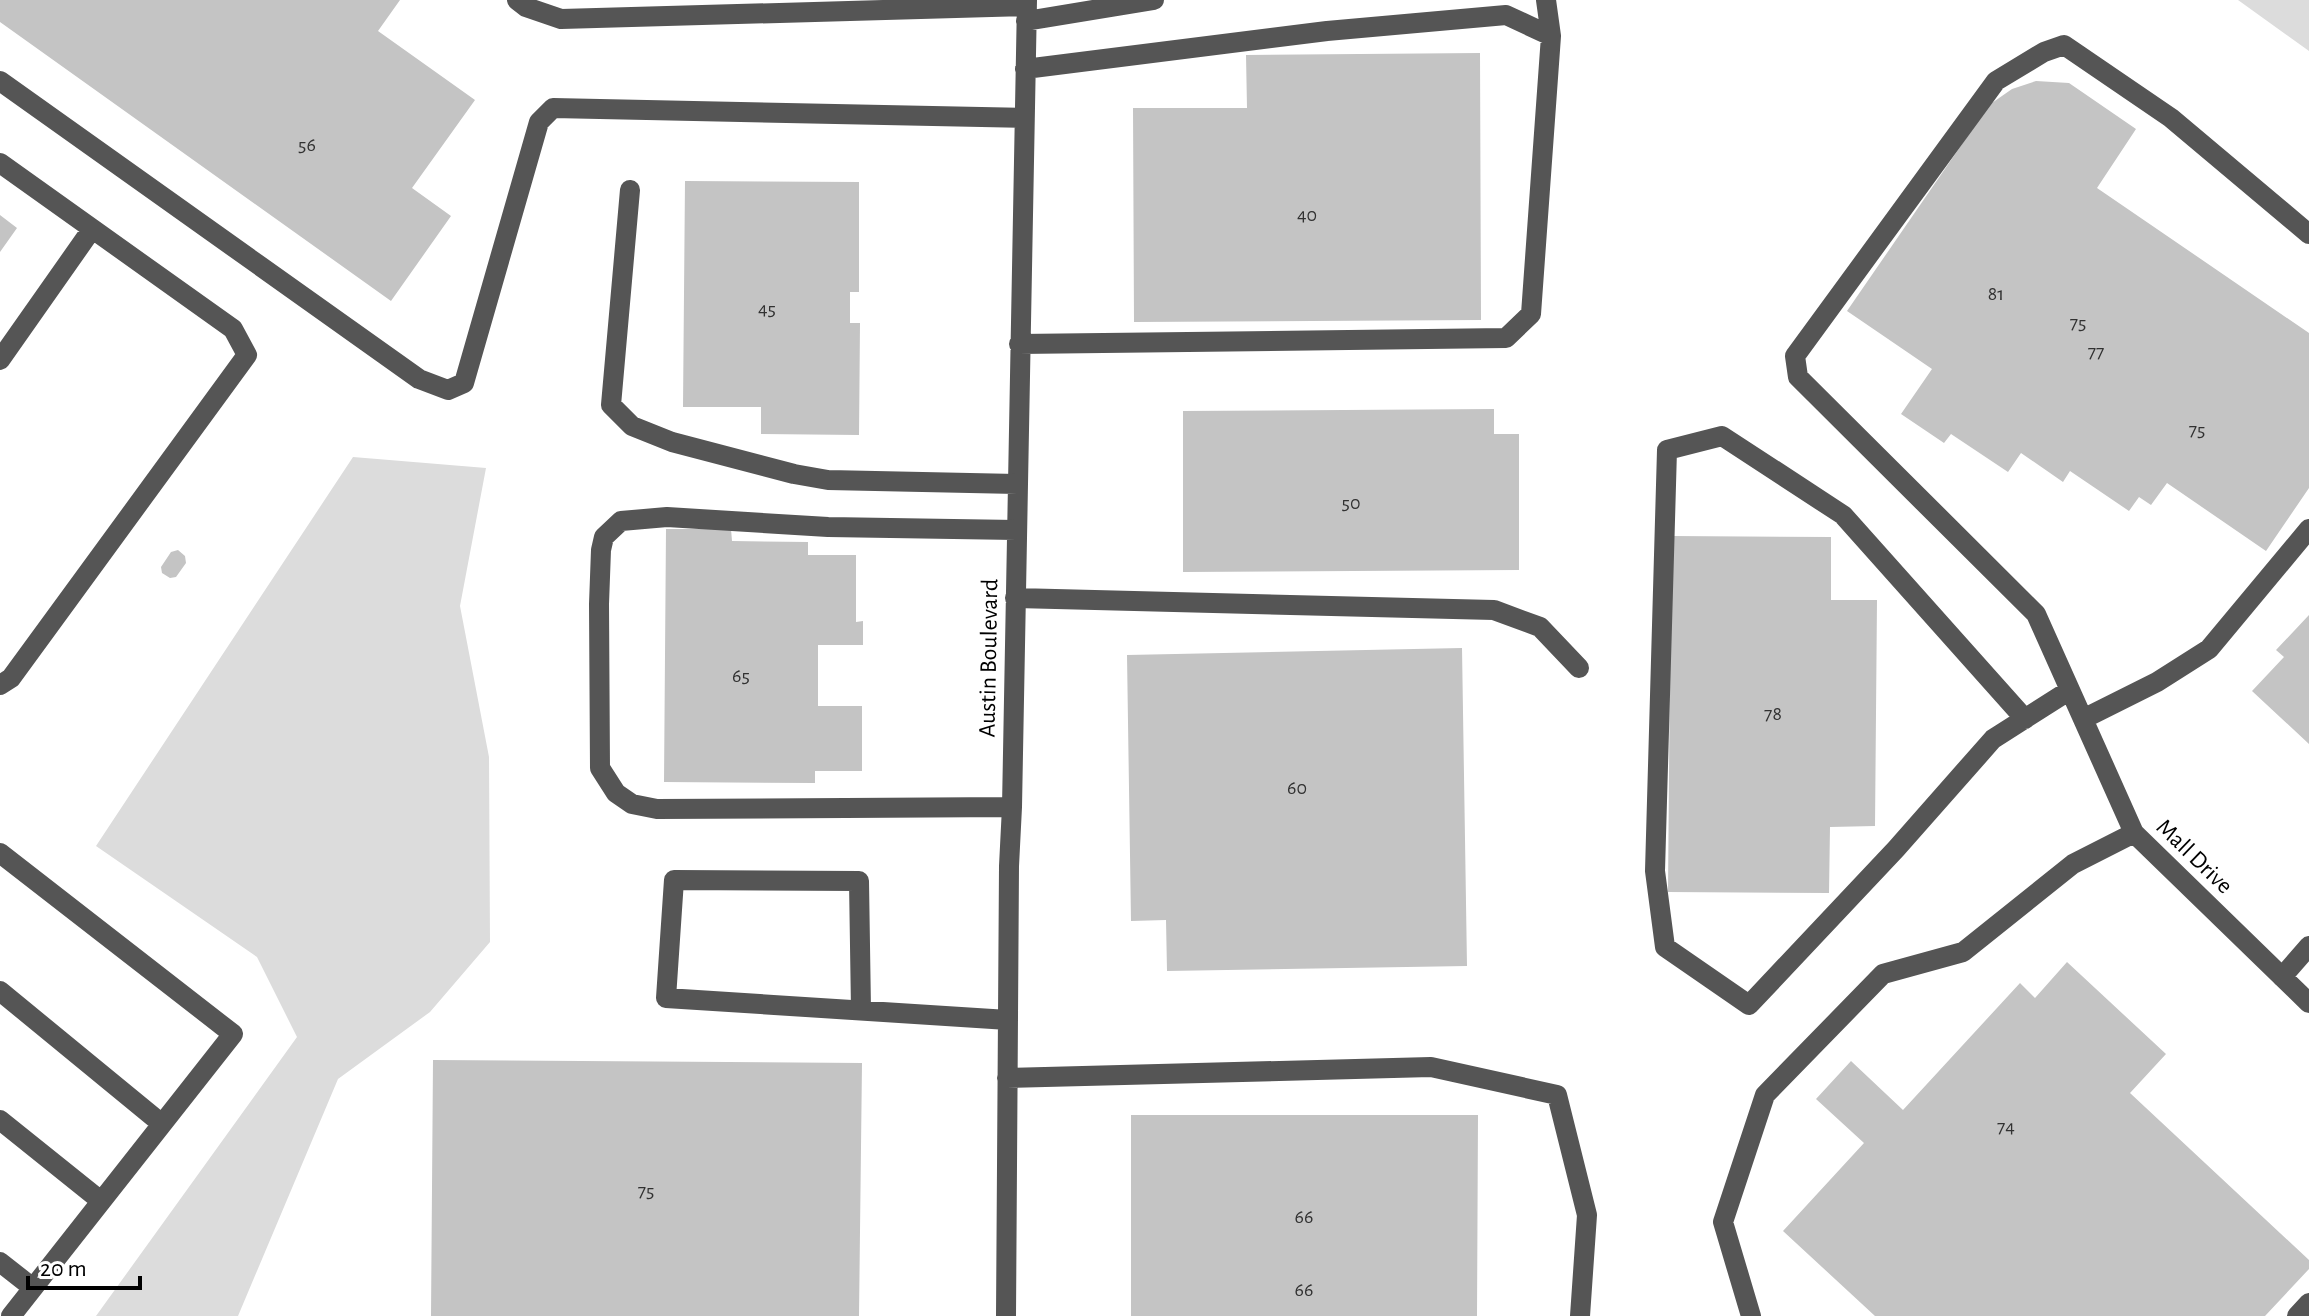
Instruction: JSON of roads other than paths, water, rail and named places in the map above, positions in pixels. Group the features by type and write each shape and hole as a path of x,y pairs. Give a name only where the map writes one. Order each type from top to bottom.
{"street":[{"path":"517,0 526,7 561,19 913,5 1026,9 1154,0"},
{"path":"1019,344 1506,338 1531,314 1551,36 1546,0"},
{"name":"Austin Boulevard","path":"1006,1316 1009,866 1026,9"},
{"path":"1025,69 1327,31 1506,15 1551,36"},
{"name":"Mall Drive","path":"2309,234 2171,118 2064,45 2044,52 1996,81 1795,356 1798,377 2036,614 2134,833 2309,1003"},
{"path":"0,81 419,379 448,390 464,383 539,122 553,108 1024,118"},
{"path":"0,163 233,329 247,355 11,678 0,685"},
{"path":"630,190 611,405 632,426 672,442 828,480 1017,484"},
{"path":"0,360 92,229"},
{"path":"2025,719 1843,515 1722,436 1667,450 1655,871 1665,947 1749,1005 1896,849 1993,739 2025,719 2070,690"},
{"path":"1012,807 657,809 632,804 616,793 600,768 599,604 604,537 621,521 667,517 828,527 1016,530"},
{"path":"2083,719 2157,682 2209,649 2309,529"},
{"path":"1015,598 1494,610 1540,627 1579,668"},
{"path":"1751,1316 1723,1222 1765,1095 1883,974 1963,952 2073,864 2134,833"},
{"path":"0,853 233,1034 11,1316"},
{"path":"861,1010 859,881 674,880 666,998 1008,1020"},
{"path":"2282,977 2309,946"},
{"path":"0,991 162,1124"},
{"path":"1007,1078 1431,1067 1557,1095 1587,1215 1580,1316"},
{"path":"0,1120 101,1201"},
{"path":"0,1262 33,1288"},
{"path":"2297,1316 2309,1303"}]}
